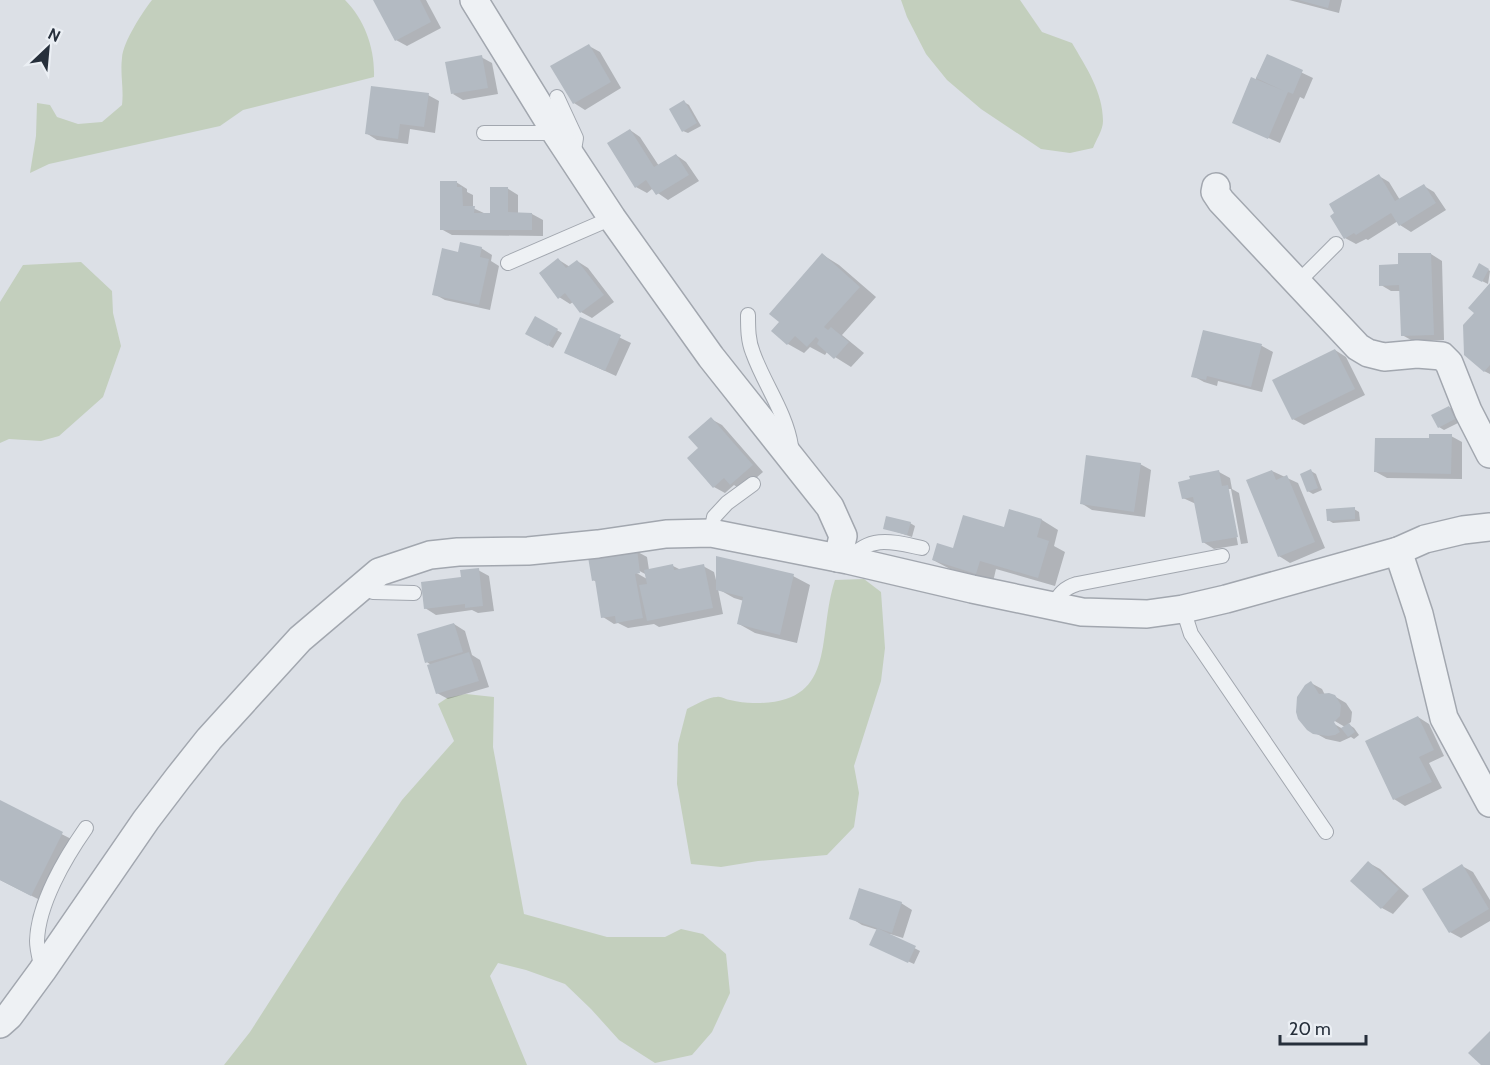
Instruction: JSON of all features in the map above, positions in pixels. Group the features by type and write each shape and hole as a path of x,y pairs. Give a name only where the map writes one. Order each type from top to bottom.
{"street":[{"path":"474,0 556,134 612,218 711,357 830,507 843,536 843,559"},
{"path":"1216,187 1215,192 1221,201 1349,339 1368,353 1384,357 1417,354 1442,356 1449,363 1468,411 1490,454"},
{"path":"0,1024 9,1016 42,971 146,820 209,739 300,639 379,572 430,555 458,552 528,551 666,534 711,533 843,559 1082,612 1147,614 1183,609 1282,585 1398,551 1425,538 1490,527"},
{"path":"1398,551 1419,614 1444,718 1490,804"}],"lane":[{"path":"557,97 576,138 573,158"},
{"path":"484,133 556,134"},
{"path":"508,263 612,218"},
{"path":"1297,283 1336,244"},
{"path":"748,315 749,341 791,444 790,457"},
{"path":"711,533 714,517 753,484"},
{"path":"843,559 865,546 880,541 922,548"},
{"path":"1053,606 1066,588 1077,584 1222,556"},
{"path":"360,586 373,592 414,593"},
{"path":"1183,609 1191,634 1326,832"},
{"path":"42,971 37,943 39,924 52,885 86,828"}],"green space":[{"path":"152,0 345,0 358,17 371,46 374,77 243,110 220,126 49,164 30,173 36,136 37,103 50,105 57,117 78,124 102,122 122,105 123,51 143,12"},
{"path":"901,0 1020,0 1042,32 1072,43 1093,80 1100,100 1103,124 1093,148 1070,153 1041,149 981,109 947,80 926,54"},
{"path":"81,262 112,291 113,313 121,346 103,397 59,436 41,441 9,439 0,443 0,302 23,265"},
{"path":"864,579 881,592 885,648 881,681 854,766 859,793 854,827 827,855 721,867 691,864 677,784 678,744 687,709 713,697 753,703 780,701 799,693 812,680 819,664 835,580"},
{"path":"466,694 494,697 493,747 524,914 607,937 665,937 681,929 703,934 726,954 730,993 712,1032 692,1055 655,1063 619,1040 565,984 498,963 490,976 527,1065 224,1065 250,1032 402,800 454,741 438,704 447,698"}],"building":[{"path":"373,0 420,0 431,22 395,41"},
{"path":"1298,0 1330,0 1328,8"},
{"path":"589,44 611,82 573,104 550,66"},
{"path":"1267,54 1303,70 1293,94 1288,92 1268,139 1232,123 1251,77 1284,91 1256,78"},
{"path":"482,55 488,88 451,94 445,62"},
{"path":"371,86 429,93 424,127 400,124 398,139 365,134"},
{"path":"684,100 697,123 682,132 669,109"},
{"path":"630,129 654,167 676,154 689,175 656,195 646,180 635,188 607,143"},
{"path":"1379,174 1395,201 1424,184 1436,203 1399,226 1391,213 1356,235 1354,233 1344,239 1330,216 1334,213 1329,204"},
{"path":"440,181 457,181 457,187 462,187 463,206 475,206 474,213 490,213 490,187 508,187 508,212 532,213 532,230 440,230"},
{"path":"460,242 482,247 480,257 489,259 479,305 432,295 442,248 458,252"},
{"path":"822,253 860,287 824,327 828,330 831,327 849,342 834,359 817,344 819,340 816,337 807,347 795,336 787,345 771,331 779,322 769,314"},
{"path":"1398,253 1431,253 1434,335 1401,336 1399,285 1379,286 1379,265 1398,264"},
{"path":"558,258 566,268 577,260 604,295 580,313 565,293 558,299 539,273"},
{"path":"1479,263 1489,269 1482,282 1472,277"},
{"path":"1490,283 1490,365 1484,372 1464,355 1463,325 1474,313 1468,308"},
{"path":"535,316 558,329 548,346 525,334"},
{"path":"580,317 621,335 605,371 564,353"},
{"path":"1203,330 1262,344 1251,387 1207,376 1206,380 1191,377"},
{"path":"1335,349 1355,389 1292,420 1272,380"},
{"path":"1449,406 1455,419 1438,428 1431,415"},
{"path":"711,417 753,465 730,485 724,478 713,488 687,458 698,448 688,437"},
{"path":"1429,434 1452,434 1451,474 1374,472 1375,438 1429,438"},
{"path":"1086,455 1141,463 1134,512 1080,504"},
{"path":"1311,469 1318,488 1307,492 1300,474"},
{"path":"1219,470 1222,486 1228,485 1238,537 1202,543 1193,497 1182,499 1178,482 1190,479 1189,476"},
{"path":"1272,470 1276,480 1287,475 1315,542 1278,557 1246,480"},
{"path":"1355,507 1355,519 1327,521 1326,509"},
{"path":"1009,509 1042,519 1037,537 1049,541 1038,578 980,561 976,574 932,560 937,543 953,548 963,515 1004,527"},
{"path":"886,516 911,522 907,535 883,529"},
{"path":"637,549 640,573 635,574 643,618 616,623 615,616 601,618 595,580 592,581 588,557"},
{"path":"716,556 794,574 780,635 737,624 743,597 716,590"},
{"path":"673,564 674,570 704,564 713,608 647,621 639,585 647,584 644,570"},
{"path":"479,568 483,606 465,608 465,604 424,609 421,582 461,577 460,570"},
{"path":"454,623 463,652 425,663 417,634"},
{"path":"469,652 479,681 436,694 427,665"},
{"path":"1311,681 1319,694 1335,695 1341,705 1340,716 1334,722 1340,732 1335,735 1313,734 1298,719 1297,697 1305,685"},
{"path":"1418,716 1434,750 1419,757 1432,782 1393,800 1365,741"},
{"path":"1349,723 1355,732 1348,737 1341,728"},
{"path":"0,800 63,832 31,896 0,880"},
{"path":"1368,861 1399,889 1381,909 1350,881"},
{"path":"1462,864 1489,909 1449,933 1422,889"},
{"path":"859,888 902,902 892,933 849,919"},
{"path":"877,928 916,946 908,963 869,945"},
{"path":"1490,1031 1490,1065 1481,1065 1468,1053"}]}
